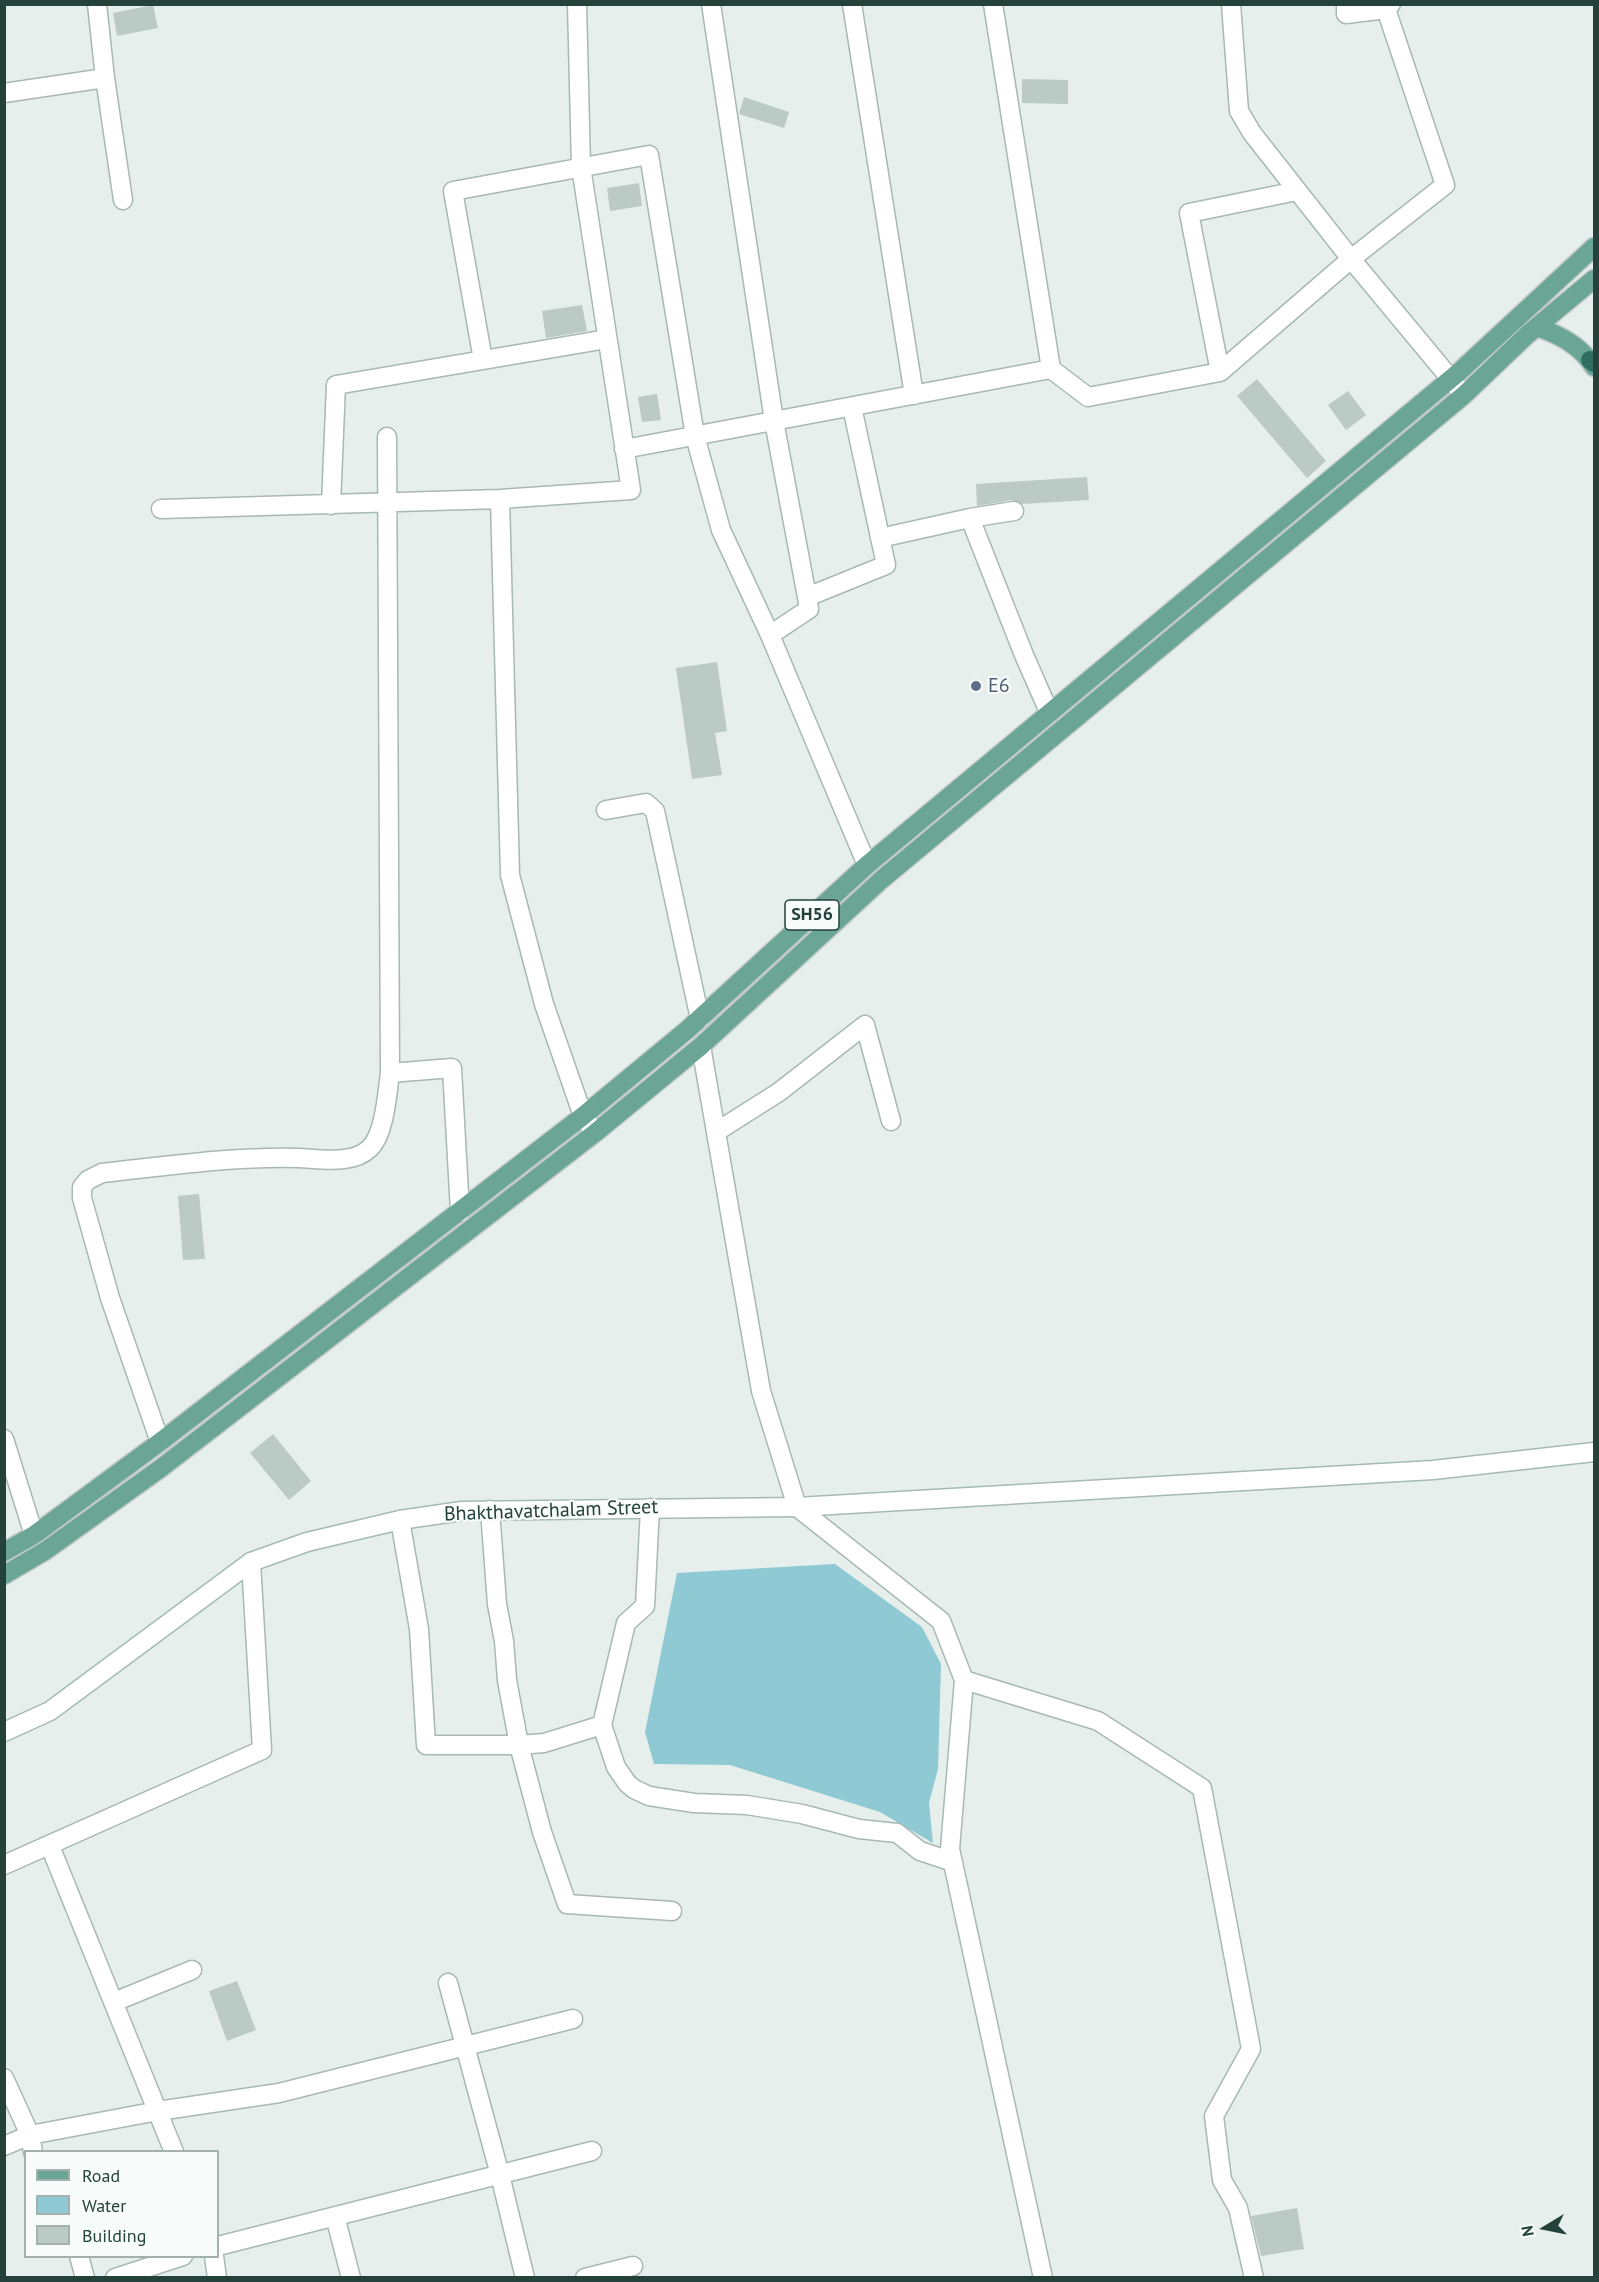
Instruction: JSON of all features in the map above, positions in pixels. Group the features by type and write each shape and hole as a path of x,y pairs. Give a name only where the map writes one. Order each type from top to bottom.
{"main road":[{"name":"SH56","path":"4,1552 34,1534 160,1442 583,1116 700,1019 867,865 1451,379 1594,247"},
{"name":"SH56","path":"4,1575 45,1551 161,1468 595,1133 701,1046 881,880 1464,395 1537,327 1594,279"},
{"path":"1537,327 1560,335 1576,346 1593,363"}],"street":[{"path":"97,4 105,78 123,200"},
{"path":"160,509 387,504 631,490 581,167 577,4"},
{"path":"711,4 774,421 809,609 770,636"},
{"path":"852,4 914,395"},
{"path":"993,4 1051,369 1088,397 1220,372 1351,259 1445,185 1389,7 1346,14 1346,4"},
{"path":"1231,4 1239,111 1252,133 1351,259 1464,395"},
{"path":"4,93 105,78"},
{"path":"483,360 453,191 649,155 695,436 721,530 770,636 867,865"},
{"path":"1220,372 1190,213 1297,191"},
{"path":"331,505 336,385 608,339"},
{"path":"624,449 1051,369"},
{"path":"807,597 886,565 852,406"},
{"path":"160,1442 110,1298 82,1198 82,1187 88,1180 102,1173 271,1157 337,1160 358,1156 371,1148 382,1126 390,1073 387,437"},
{"path":"500,499 510,875 544,1004 583,1116 595,1133"},
{"path":"880,538 970,518 1014,511"},
{"path":"970,518 1049,712"},
{"path":"606,810 646,803 655,811 700,1019"},
{"path":"716,1132 779,1092 865,1025 891,1121"},
{"path":"701,1046 761,1391 797,1507 941,1621 964,1680 950,1849 1042,2277"},
{"path":"390,1073 452,1068 460,1212"},
{"path":"4,1439 34,1534"},
{"name":"Bhakthavatchalam Street","path":"4,1732 50,1711 251,1562 307,1542 400,1520 462,1510 797,1507 1433,1470 1594,1452"},
{"path":"650,1508 645,1606 626,1623 602,1725 621,1775 627,1783 641,1793 694,1803 747,1805 802,1814 859,1829 897,1833 920,1851 953,1862"},
{"path":"490,1510 497,1604 504,1641 507,1680 519,1745 542,1832 567,1904 672,1911"},
{"path":"400,1520 419,1629 426,1745 544,1743 602,1725"},
{"path":"4,1865 262,1750 251,1562"},
{"path":"964,1680 1098,1722 1202,1788 1251,2049 1214,2116 1222,2180 1238,2208 1254,2277"},
{"path":"50,1846 174,2150"},
{"path":"114,2002 192,1970"},
{"path":"448,1983 525,2277"},
{"path":"4,2146 32,2143 158,2111 279,2093 573,2019"},
{"path":"4,2078 32,2143"},
{"path":"219,2246 592,2151"},
{"path":"335,2216 351,2277"},
{"path":"80,2258 85,2277"},
{"path":"115,2277 177,2258"},
{"path":"214,2258 217,2277"},
{"path":"585,2277 633,2266"}],"water":[{"path":"835,1564 922,1627 941,1664 938,1769 929,1803 933,1843 880,1812 730,1765 654,1764 645,1732 677,1573"}],"building":[{"path":"153,5 158,28 117,36 113,13"},
{"path":"1022,79 1068,80 1068,104 1022,103"},
{"path":"744,97 789,112 784,128 739,114"},
{"path":"639,183 642,206 610,211 607,188"},
{"path":"582,305 587,331 546,338 542,311"},
{"path":"1257,379 1326,461 1307,478 1237,396"},
{"path":"1348,391 1366,415 1346,430 1328,405"},
{"path":"657,394 661,420 642,422 638,397"},
{"path":"1087,477 1089,500 1022,504 1012,500 977,506 976,484"},
{"path":"717,662 727,731 715,733 722,775 692,779 676,668"},
{"path":"199,1194 205,1259 183,1260 178,1196"},
{"path":"273,1434 311,1481 289,1500 250,1453"},
{"path":"237,1981 256,2030 227,2041 209,1991"},
{"path":"1297,2208 1304,2249 1261,2256 1251,2216"}],"place":[{"name":"E6","path":"976,686"}]}
